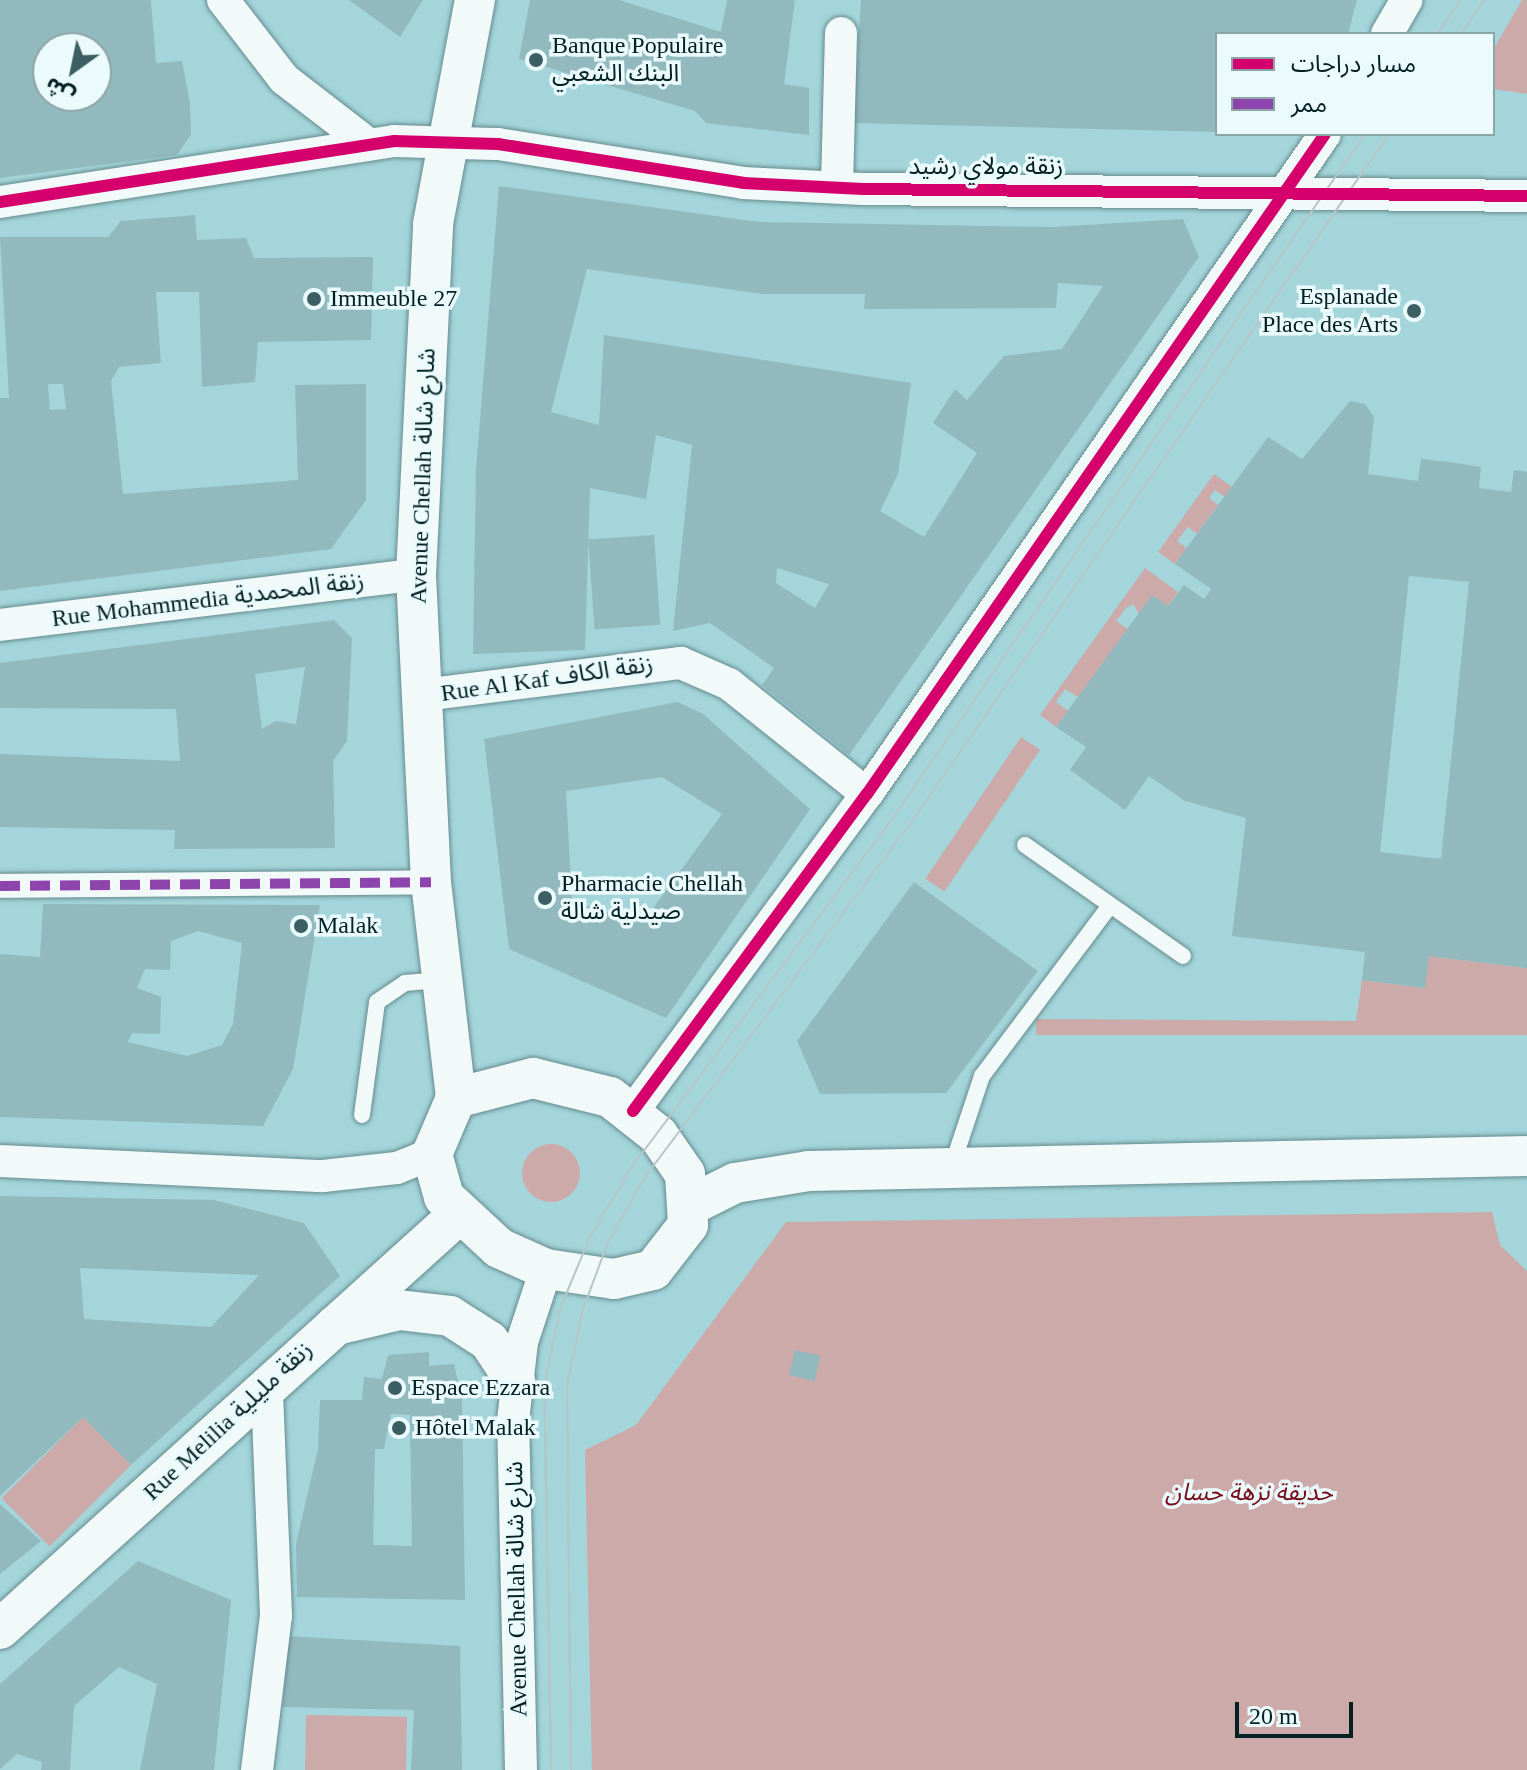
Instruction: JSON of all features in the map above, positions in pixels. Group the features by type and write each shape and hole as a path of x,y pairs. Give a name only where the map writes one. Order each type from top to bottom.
{"street":[{"path":"223,0 284,79 367,143"},
{"name":"Avenue Chellah شارع شالة","path":"456,1098 431,882 416,575 433,224 475,0"},
{"path":"1388,32 1407,0"},
{"path":"837,186 841,33"},
{"path":"633,1111 867,794 1291,190 1324,136"},
{"name":"زنقة مولاي رشيد","path":"0,202 367,143 448,141 743,183 1527,196"},
{"name":"Rue Mohammedia زنقة المحمدية","path":"0,625 416,575"},
{"name":"Rue Al Kaf زنقة الكاف","path":"423,695 681,663 729,684 867,794"},
{"path":"0,886 431,882"},
{"path":"533,1078 585,1086 633,1111 685,1174 691,1205 681,1242 653,1270 614,1279 546,1269 499,1248 458,1215 444,1197 432,1154 456,1098 533,1078"},
{"path":"0,1161 323,1176 397,1168 432,1154"},
{"path":"691,1205 767,1174 951,1167 1527,1156"},
{"name":"Rue Melilia زنقة مليلية","path":"0,1629 458,1215"},
{"name":"Avenue Chellah شارع شالة","path":"521,1770 515,1381 546,1269"},
{"path":"332,1326 399,1310 450,1316 489,1341 515,1381"},
{"path":"257,1770 276,1616 267,1389"}],"lane":[{"path":"1025,845 1109,907 1183,956"},
{"path":"951,1167 982,1076 1109,907"},
{"path":"362,1115 377,1002 405,983 443,980"}],"green space":[{"path":"1522,0 1527,0 1527,94 1495,89 1495,47"},
{"path":"1214,474 1232,487 1225,497 1215,490 1209,498 1218,505 1197,534 1188,527 1177,541 1187,548 1175,564 1158,552"},
{"path":"1145,568 1178,592 1168,606 1139,614 1133,604 1126,608 1116,621 1128,629 1078,697 1065,689 1056,702 1068,711 1056,727 1040,715"},
{"path":"1021,737 1040,750 944,892 925,879"},
{"path":"1429,956 1527,968 1527,1035 1036,1035 1036,1019 1356,1021 1362,980 1424,988"},
{"path":"551,1144 562,1146 571,1153 578,1162 578,1184 571,1193 562,1200 551,1202 540,1200 531,1193 524,1184 522,1173 524,1162 531,1153 540,1146"},
{"name":"حديقة نزهة حسان","path":"1492,1212 1500,1245 1527,1271 1527,1770 592,1770 585,1450 636,1425 786,1222"},
{"path":"83,1417 131,1465 50,1546 2,1498"},
{"path":"306,1715 407,1717 406,1770 305,1770"}],"building":[{"path":"0,0 151,0 156,63 182,61 190,103 191,135 177,155 0,178"},
{"path":"349,0 423,0 400,37"},
{"path":"530,0 619,0 721,32 727,0 795,0 784,84 809,88 809,135 706,123 695,111 519,59"},
{"path":"861,0 1357,0 1349,32 1215,32 1215,132 853,123"},
{"path":"499,186 759,222 1052,227 1183,219 1199,257 849,755 762,685 774,668 750,651 710,623 673,631 692,445 656,435 646,499 590,488 585,650 473,654 476,469","holes":["587,269 762,294 865,294 864,309 1056,308 1058,283 1103,286 1062,349 1004,356 967,400 955,389 933,423 977,453 924,537 880,511 898,474 911,383 604,335 599,425 551,412","777,568 829,584 815,608 776,583"]},
{"path":"195,215 197,240 246,238 254,258 373,257 371,340 258,342 255,382 202,387 199,292 156,292 161,363 119,367 111,381 123,494 298,480 295,385 366,384 366,500 331,549 0,591 0,398 9,398 0,237 108,237 121,221","holes":["48,384 63,384 66,409 50,410"]},
{"path":"1350,401 1365,404 1374,417 1368,474 1418,481 1421,459 1449,462 1481,467 1479,488 1511,492 1514,470 1527,472 1527,968 1429,956 1425,988 1362,980 1365,952 1232,936 1246,818 1185,801 1149,776 1125,810 1070,770 1086,747 1056,727 1152,595 1168,606 1184,585 1204,599 1211,589 1175,564 1268,437 1302,459","holes":["1409,576 1469,582 1441,859 1380,852"]},
{"path":"654,535 660,625 594,629 588,540"},
{"path":"334,620 352,638 347,741 333,761 335,848 174,849 175,830 0,827 0,754 180,761 176,709 0,708 0,663","holes":["305,667 296,724 276,721 262,729 255,674"]},
{"path":"678,702 703,714 810,809 666,1018 509,949 484,739","holes":["662,777 722,814 643,922 572,902 566,791"]},
{"path":"914,882 1038,971 946,1093 820,1094 797,1041"},
{"path":"43,904 320,905 293,1069 263,1126 0,1117 0,954 40,957","holes":["198,931 242,943 233,1024 222,1045 187,1056 128,1042 132,1033 160,1034 161,997 137,988 145,969 170,970 171,941"]},
{"path":"0,1196 214,1200 304,1223 340,1276 131,1465 83,1417 0,1496","holes":["80,1268 259,1275 211,1327 84,1319"]},
{"path":"795,1350 820,1356 814,1381 789,1375"},
{"path":"429,1352 429,1366 454,1364 462,1398 465,1600 297,1597 296,1544 318,1449 320,1400 362,1400 364,1377 382,1379 388,1355","holes":["391,1414 410,1415 412,1546 373,1545 375,1449 384,1449"]},
{"path":"0,1504 41,1541 0,1574"},
{"path":"138,1561 231,1600 214,1770 140,1770 157,1684 119,1667 74,1706 70,1770 41,1770 42,1762 17,1754 0,1769 0,1684"},
{"path":"287,1636 460,1646 462,1770 411,1770 414,1710 283,1707"}],"tram line":[{"path":"1438,32 1461,0"},
{"path":"1462,32 1484,0"},
{"path":"551,1770 544,1386 560,1309 590,1237 631,1168 890,822 1364,136"},
{"path":"571,1770 567,1386 582,1312 608,1242 645,1177 906,830 1388,136"}],"marked path":[{"path":"0,886 431,882"}],"cycle path":[{"path":"633,1111 867,794 1324,136"},
{"path":"0,202 394,141 498,144 743,183 863,189 1527,196"}],"place":[{"name":"Banque Populaire البنك الشعبي","path":"536,60"},
{"name":"Immeuble 27","path":"314,299"},
{"name":"Esplanade Place des Arts","path":"1414,311"},
{"name":"Pharmacie Chellah صيدلية شالة","path":"545,898"},
{"name":"Malak","path":"301,926"},
{"name":"Espace Ezzara","path":"395,1388"},
{"name":"Hôtel Malak","path":"399,1428"}]}
